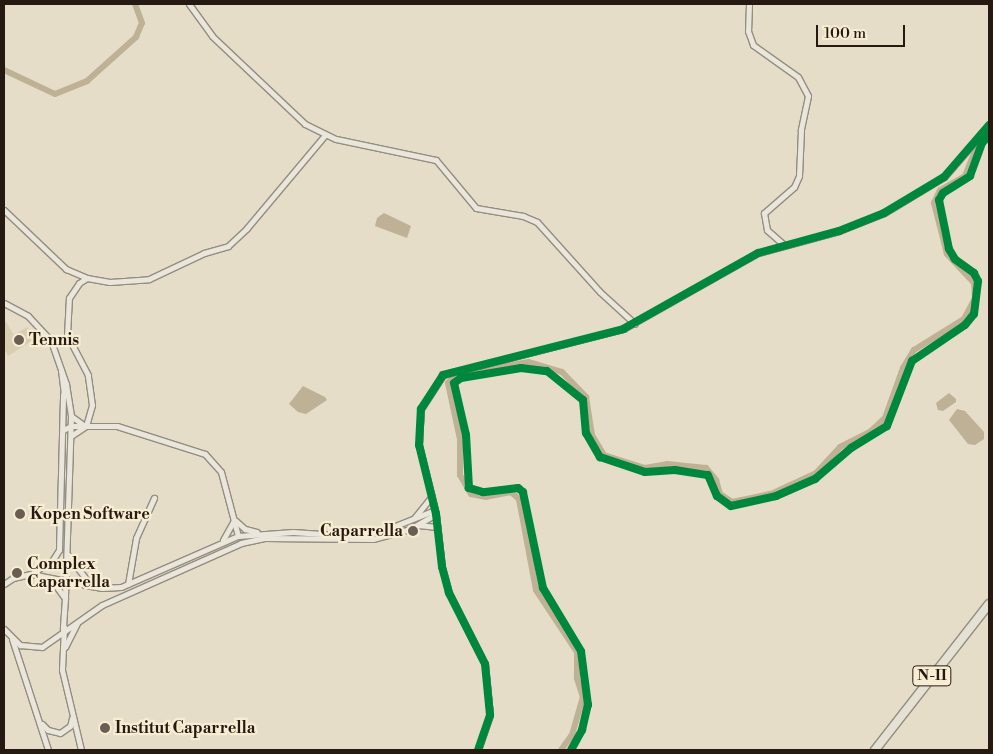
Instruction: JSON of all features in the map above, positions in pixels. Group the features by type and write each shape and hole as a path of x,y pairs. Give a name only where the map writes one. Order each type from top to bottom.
{"main road":[{"name":"N-II","path":"875,750 989,604"}],"street":[{"path":"188,4 212,36 244,69 305,124 325,135 436,160 476,208 523,216 537,222 600,292 635,324"},
{"path":"749,4 748,31 753,45 798,77 808,96 801,130 799,176 794,187 764,213 767,230 784,245"},
{"path":"478,750 490,715 485,664 449,592 432,496 419,445 421,409 443,374 604,335 635,324 750,258 784,245 854,226 931,187 956,166 989,125"},
{"path":"4,210 66,269 87,278 110,282 149,278 204,253 228,246 247,228 325,135"},
{"path":"71,436 86,426 92,405 88,375 67,335 69,298 79,283 87,278"},
{"path":"4,303 28,316 51,341 66,384 71,416 71,436 62,670 80,750"},
{"path":"4,584 13,578 31,574 52,561 59,550 63,430 61,370"},
{"path":"63,394 71,426"},
{"path":"71,416 86,426"},
{"path":"63,430 71,426 117,426 205,454 221,472 238,536"},
{"path":"413,520 432,496"},
{"path":"128,584 136,538 154,498"},
{"path":"31,574 91,587 111,588 128,584 238,536 262,533 351,536 380,532 435,512"},
{"path":"238,536 255,540 373,539 418,525 435,512"},
{"path":"234,519 245,529 262,533"},
{"path":"222,542 230,532 234,519"},
{"path":"418,525 437,527"},
{"path":"225,550 238,536"},
{"path":"10,637 31,647 42,647 102,605 225,550 255,540"},
{"path":"67,553 76,571 91,587"},
{"path":"49,578 65,598"},
{"path":"64,647 79,621"},
{"path":"4,628 10,637 41,723 48,750"},
{"path":"41,723 48,730 60,733 70,726 72,717"}],"shaded area":[{"path":"384,213 411,226 407,238 375,226 377,218"},
{"name":"Tennis","path":"4,319 14,335 27,327 35,339 8,356 4,349"},
{"path":"303,386 325,397 327,400 306,414 298,412 289,404"},
{"path":"949,393 956,399 956,402 943,411 938,410 936,403"},
{"path":"957,409 965,411 984,432 984,439 975,445 968,444 949,420"}],"waterway":[{"path":"4,70 55,94 87,81 136,37 142,23 135,4"},
{"path":"561,750 572,735 583,697 577,678 577,652 536,590 519,499 511,492 486,497 471,494 460,475 460,439 448,383 455,375 529,362 562,372 586,397 592,435 604,455 645,468 667,464 706,468 716,480 720,494 732,502 771,494 816,473 840,447 871,431 885,418 903,368 914,350 964,319 975,298 974,283 947,254 934,203 940,190 965,176 980,138 989,132"}],"cycle path":[{"path":"478,750 490,715 485,664 449,593 442,567 436,514 419,445 421,409 443,375 623,329 758,253 839,231 884,213 944,177 989,125"},
{"path":"571,750 582,730 588,705 581,651 543,588 523,492 518,488 483,492 469,488 466,435 454,383 461,378 521,368 547,371 583,400 586,433 600,457 645,472 675,470 708,475 717,496 731,506 776,496 815,479 851,448 887,426 912,361 965,325 974,314 978,281 974,273 955,259 949,249 939,200 943,193 970,176 982,143 989,136"}],"place":[{"name":"Tennis","path":"19,340"},
{"name":"Kopen Software","path":"20,514"},
{"name":"Caparrella","path":"413,531"},
{"name":"Complex Caparrella","path":"17,573"},
{"name":"Institut Caparrella","path":"105,728"}]}
